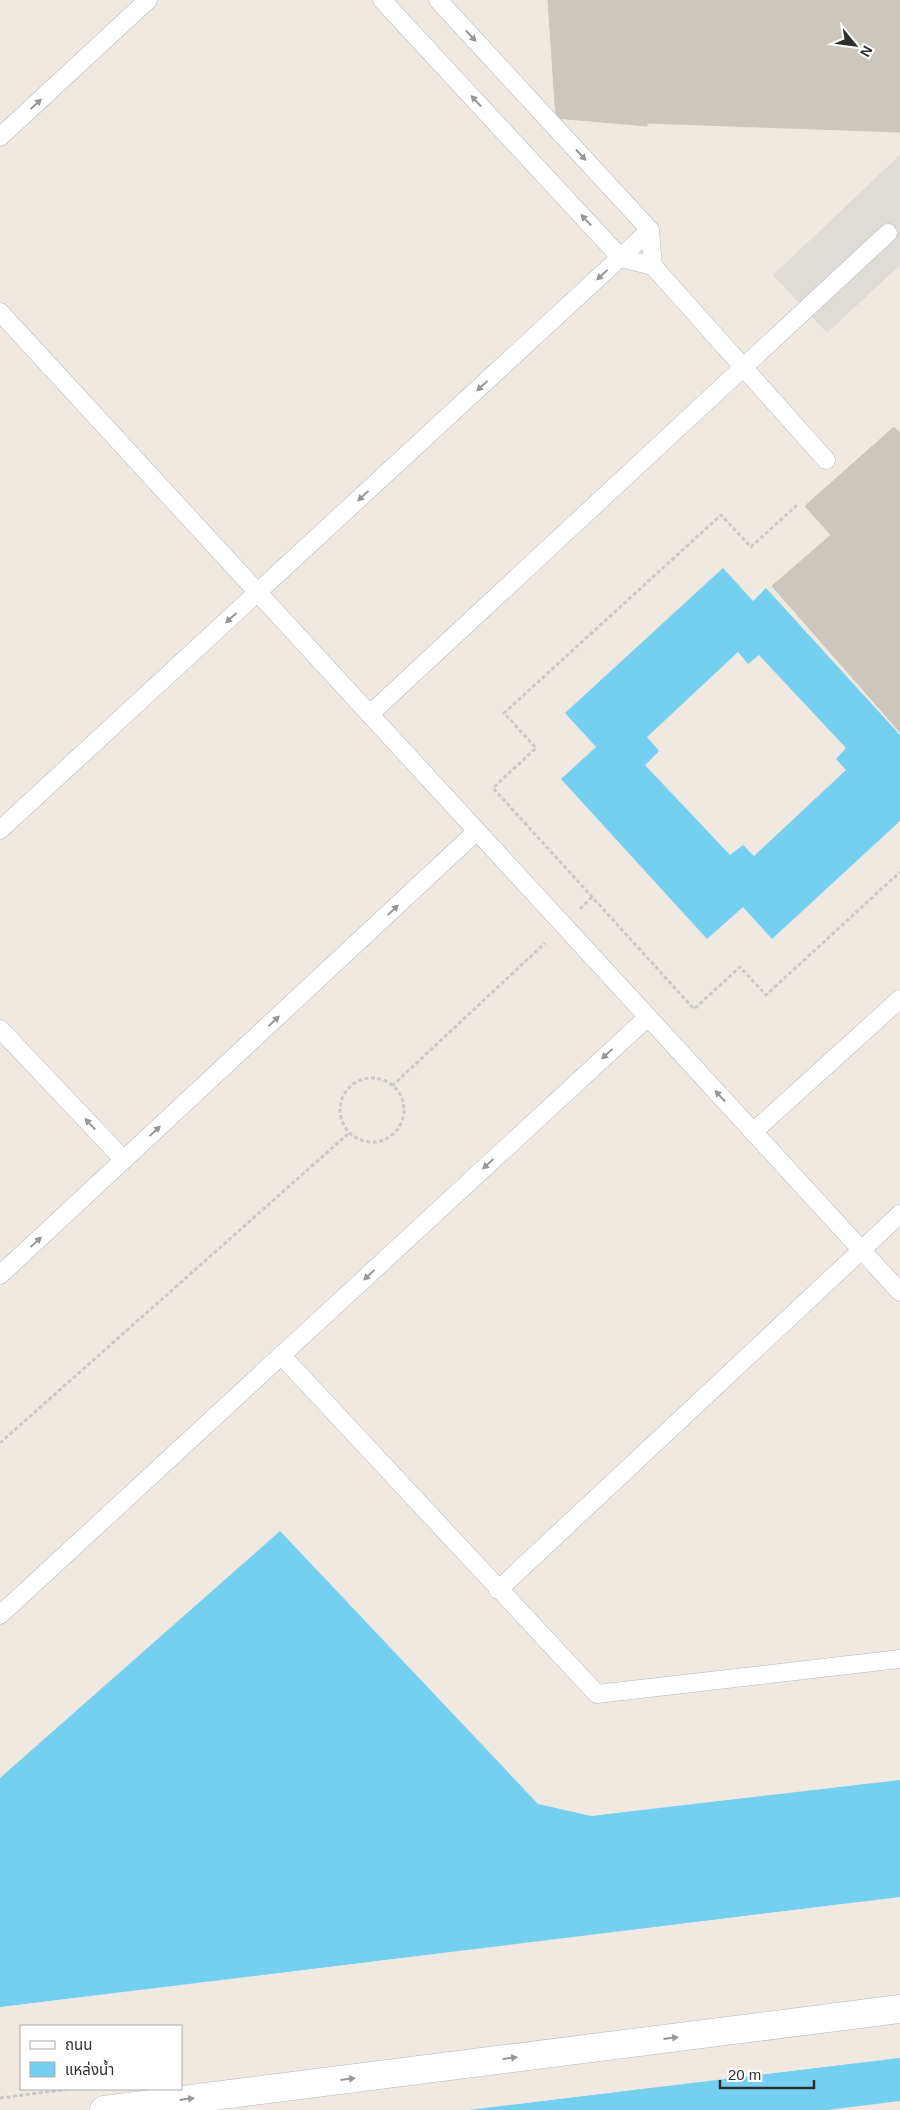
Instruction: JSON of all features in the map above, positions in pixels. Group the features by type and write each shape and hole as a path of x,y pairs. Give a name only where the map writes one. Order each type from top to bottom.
{"main road":[{"path":"104,2110 900,2009"}],"lane":[{"path":"0,137 148,0"},
{"path":"382,0 621,258 653,266 826,460"},
{"path":"438,0 650,230 653,266"},
{"path":"0,830 650,230"},
{"path":"370,714 888,232"},
{"path":"0,312 900,1292"},
{"path":"0,1275 477,831"},
{"path":"753,1132 900,999"},
{"path":"0,1615 648,1017"},
{"path":"0,1028 124,1160"},
{"path":"498,1590 900,1214"},
{"path":"282,1355 498,1590 597,1694 900,1660"}],"path":[{"path":"797,505 751,547 721,514 504,713 536,748 493,788 694,1009 740,967 766,995 900,872"},
{"path":"392,1086 564,926 592,897"},
{"path":"368,1078 383,1080 392,1086 402,1099 404,1110 397,1130 382,1140 370,1142 358,1139 349,1133 341,1120 340,1109 346,1092 358,1082 368,1078"},
{"path":"0,1443 349,1133"},
{"path":"0,2098 61,2090"}],"shaded area":[{"path":"900,155 900,265 827,333 773,275"}],"water":[{"path":"723,568 753,601 766,588 900,735 900,821 772,939 743,907 707,939 561,779 596,747 565,713","holes":["738,652 748,664 759,655 846,748 836,759 846,770 754,856 743,845 730,855 645,765 659,751 647,737"]},
{"path":"280,1531 538,1804 591,1816 900,1780 900,1897 0,2007 0,1778"},
{"path":"900,2058 900,2101 827,2110 468,2110"}],"building":[{"path":"548,0 900,0 900,132 647,123 647,126 556,118"},
{"path":"894,427 900,433 900,732 772,586 831,535 805,506"}]}
